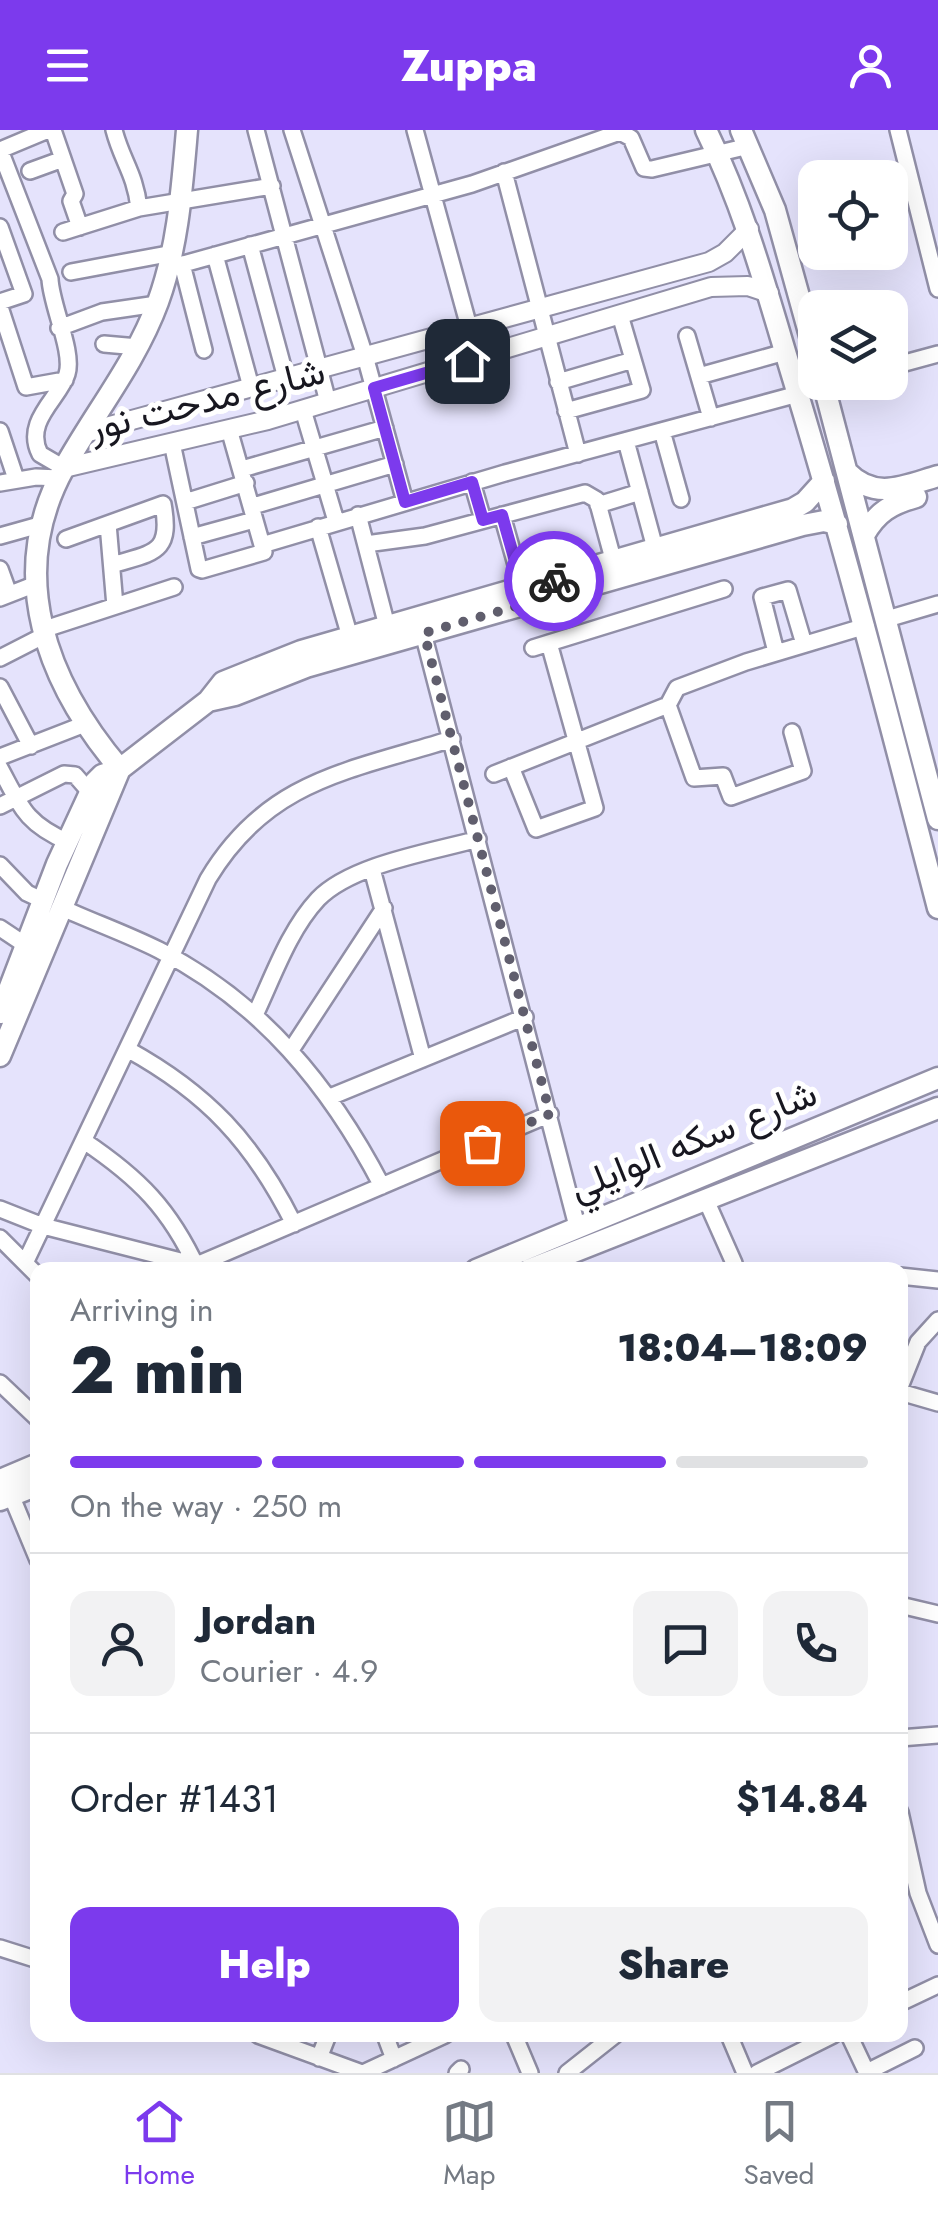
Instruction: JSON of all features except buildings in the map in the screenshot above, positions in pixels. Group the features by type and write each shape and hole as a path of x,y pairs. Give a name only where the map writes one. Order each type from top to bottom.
{"main road":[{"path":"120,769 84,724 54,667 43,633 36,584 42,524 61,473 138,346 174,262 186,130"},
{"path":"706,130 749,229 798,394"},
{"path":"745,138 780,226 798,292"},
{"path":"800,400 866,626 938,908"},
{"path":"831,400 938,819"},
{"path":"847,472 870,490 884,492 938,476"},
{"path":"208,701 235,695 306,667 424,633 556,585 613,559 793,509 824,481"},
{"path":"864,536 879,513 892,503 938,490"},
{"path":"0,1056 25,1003 68,842 90,791 102,775 120,769 208,701 222,682 350,637 522,586 556,585 824,520 837,524"},
{"path":"0,1013 27,946 112,795 120,769"},
{"name":"شارع سكه الوايلي","path":"494,1262 938,1078"},
{"path":"570,1251 610,1222 830,1134 937,1104"},
{"name":"شارع سكه الوايلي","path":"550,1262 937,1104"},
{"path":"4,1492 30,1471"},
{"path":"4,1492 30,1486"}],"street":[{"path":"61,473 40,454 36,435 49,400 65,380 69,362 50,279 0,150 14,136 51,130 75,194 71,201 71,229 139,208 272,186"},
{"path":"114,130 136,182 139,208"},
{"path":"256,130 328,402"},
{"path":"292,130 366,356 405,502"},
{"path":"415,130 469,327"},
{"path":"898,130 938,289"},
{"path":"70,272 215,255 433,195 620,132 631,138 644,168 652,169 718,154 745,138"},
{"path":"30,172 63,159"},
{"path":"504,172 578,454"},
{"path":"0,226 24,294 0,305 26,387 65,380"},
{"name":"شارع مدحت نور","path":"88,432 709,262 725,254 749,229"},
{"path":"250,245 286,378"},
{"path":"215,255 251,388"},
{"path":"174,262 204,350"},
{"name":"شارع مدحت نور","path":"61,473 303,410 711,286 748,286 769,292"},
{"path":"60,328 102,312 157,304"},
{"path":"566,411 642,390 620,314"},
{"path":"687,336 712,418"},
{"path":"104,344 138,346"},
{"path":"699,376 785,352"},
{"path":"908,363 938,354"},
{"path":"558,382 633,360"},
{"path":"262,545 472,482 798,394"},
{"path":"303,410 336,522"},
{"path":"184,502 314,448 385,428"},
{"path":"172,443 202,570 264,552 229,429"},
{"path":"0,430 8,481 61,473"},
{"path":"662,431 681,499"},
{"path":"626,441 655,548"},
{"path":"192,537 326,485 395,464"},
{"path":"472,482 483,520"},
{"path":"366,544 425,536 585,492 598,504 613,559"},
{"path":"598,504 640,492"},
{"path":"66,540 163,504 168,528 165,542 156,552 112,565"},
{"path":"358,515 387,626"},
{"path":"502,515 522,586"},
{"path":"1,531 42,524"},
{"path":"108,524 115,606"},
{"path":"318,526 350,637"},
{"path":"0,569 4,596 36,584"},
{"path":"1,656 43,633 174,587"},
{"path":"511,767 536,829 595,808 576,740 541,646 724,589"},
{"path":"776,652 762,597 788,590 804,644"},
{"path":"887,619 938,604"},
{"path":"494,774 668,705 677,688 776,652 866,626"},
{"path":"424,633 577,1226"},
{"path":"0,687 31,746"},
{"path":"668,705 694,778 723,776 731,796 802,771 792,732"},
{"path":"0,758 84,724"},
{"path":"25,1263 224,852 244,828 294,791 452,739"},
{"path":"0,768 32,822 68,842"},
{"path":"0,806 64,774 75,775 90,791"},
{"path":"255,1016 302,919 320,896 344,879 478,839"},
{"path":"0,865 27,894 171,957 198,972 255,1016 291,1050 330,1097 356,1135 382,1186"},
{"path":"372,869 422,1059"},
{"path":"291,1050 384,908"},
{"path":"0,928 27,946"},
{"path":"330,1097 525,1017"},
{"path":"127,1049 184,1084 225,1120 274,1184 294,1224"},
{"path":"207,1262 550,1114"},
{"path":"84,1141 136,1178 157,1200 175,1224 191,1262"},
{"path":"706,1200 734,1262"},
{"path":"0,1209 44,1226 172,1262"},
{"path":"0,1238 30,1268"},
{"path":"908,1277 938,1280"},
{"path":"908,1369 918,1342 938,1320"},
{"path":"0,1383 30,1412"},
{"path":"908,1393 938,1403"},
{"path":"4,1492 30,1544"},
{"path":"908,1607 938,1614"},
{"path":"908,1737 938,1735"},
{"path":"908,1848 918,1893 938,1945"},
{"path":"0,1948 30,1958"},
{"path":"0,1962 30,1958"},
{"path":"908,1999 938,1985"},
{"path":"277,2042 362,2073 427,2042"},
{"path":"319,2058 325,2042"},
{"path":"388,2042 394,2058"},
{"path":"517,2042 530,2073"},
{"path":"567,2073 602,2042"},
{"path":"733,2042 744,2073"},
{"path":"757,2073 819,2042"},
{"path":"852,2042 867,2073 915,2048"}],"way so far":[{"path":"482,1143 550,1114 424,633 559,594 554,581"}],"route":[{"path":"467,361 374,388 405,502 472,482 483,520 502,515 522,586 552,576 554,581"}]}
